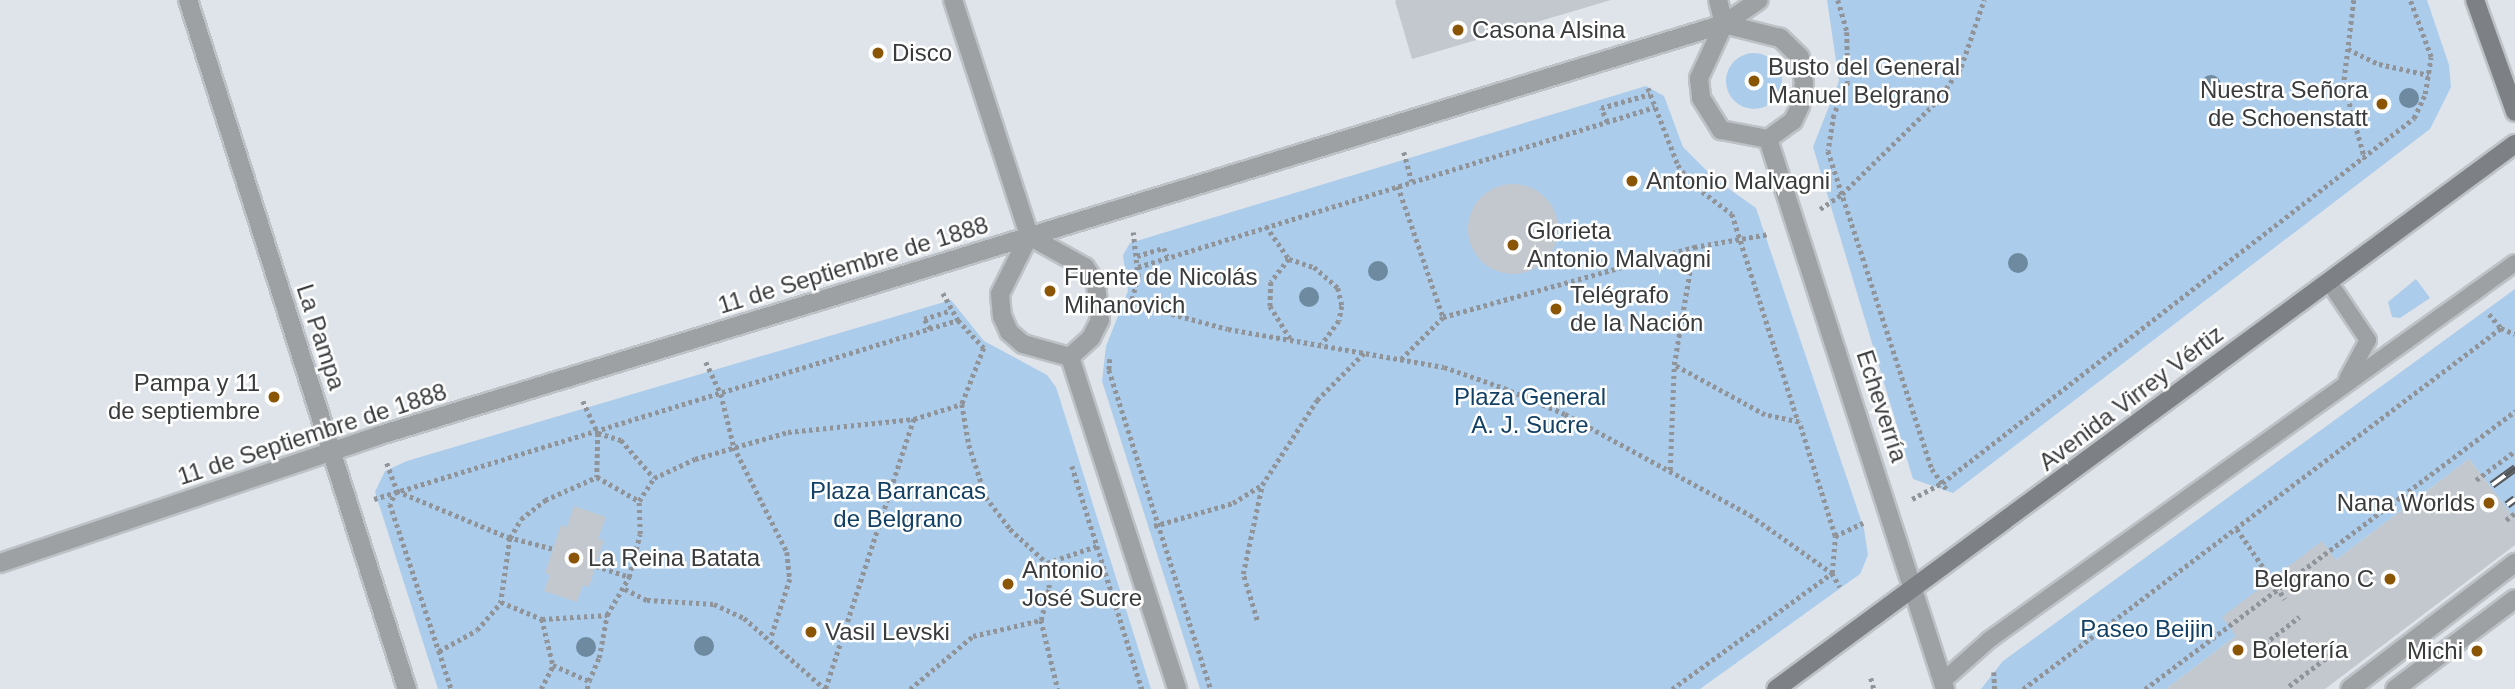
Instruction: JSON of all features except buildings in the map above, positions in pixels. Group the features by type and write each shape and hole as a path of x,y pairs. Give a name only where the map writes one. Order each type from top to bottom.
{"main road":[{"path":"2475,0 2515,112"},
{"name":"Avenida Virrey Vértiz","path":"1776,689 2515,144"}],"street":[{"name":"La Pampa","path":"188,0 407,689"},
{"path":"953,0 1029,236 1085,267 1096,284 1100,320 1091,338 1070,356"},
{"path":"1717,0 1724,24"},
{"path":"1724,24 1780,38 1800,57 1804,83 1800,106 1793,121 1768,139 1721,130 1701,98 1699,78 1724,24 1759,0"},
{"name":"11 de Septiembre de 1888","path":"0,563 377,436 1724,24"},
{"name":"Echeverría","path":"1768,139 1915,588 1940,686"},
{"path":"1029,236 1000,294 1002,316 1009,332 1023,344 1070,356"},
{"path":"1070,356 1177,689"},
{"path":"2351,688 2508,568 2515,593"},
{"path":"2395,689 2515,599"}],"lane":[{"path":"1940,686 1989,640 2515,263"},
{"path":"2329,282 2368,341 2342,387"}],"path":[{"path":"1838,0 1847,33 1848,82 1834,115 1828,151 1932,469 1948,492"},
{"path":"1842,194 1938,100 1961,67 1984,0"},
{"path":"2354,0 2343,83 2365,159"},
{"path":"1942,482 2365,159 2414,118 2429,75 2431,57 2410,0"},
{"path":"2348,49 2379,64 2429,75"},
{"path":"1648,88 1678,165 1691,183 1732,214 1835,536 1832,573 1672,689"},
{"path":"1607,122 1601,107 1650,94"},
{"path":"1138,267 1655,107"},
{"path":"1407,162 1412,181"},
{"path":"1398,185 1443,317"},
{"path":"1266,226 1289,259 1314,267 1338,288 1342,306 1339,321 1322,344"},
{"path":"1401,359 1443,317 1694,247 1761,237"},
{"path":"1671,470 1674,365 1694,247"},
{"path":"1127,316 1138,256 1164,248 1167,256"},
{"path":"1289,259 1271,282 1270,306 1291,338"},
{"path":"1131,303 1228,329 1444,367 1504,388 1671,470 1750,515 1832,573 1840,587"},
{"path":"930,329 924,319 951,310"},
{"path":"350,507 598,433 958,320 984,348 995,355"},
{"path":"2023,689 2501,328"},
{"path":"984,348 962,404 969,445 986,497 1010,529 1047,563 1049,588 1041,620 1058,689"},
{"path":"1111,348 1109,370 1210,689"},
{"path":"1257,620 1243,574 1262,485 1317,400 1366,352"},
{"path":"1674,365 1715,392 1765,415 1799,422"},
{"path":"708,366 721,394 734,447 787,552 790,579 771,638"},
{"path":"587,689 599,658 607,615 625,589 629,577 640,534 639,501 654,478 734,447 788,432 914,419 962,404"},
{"path":"586,406 598,433 597,477"},
{"path":"2145,689 2515,411"},
{"path":"625,589 647,600 714,604 771,638 825,689 914,419"},
{"path":"598,433 621,440 654,478"},
{"path":"377,436 397,491 510,538 552,550"},
{"path":"2476,480 2515,451"},
{"path":"1070,458 1142,689"},
{"path":"597,477 639,501"},
{"path":"439,651 477,630 502,603 510,538 521,519 545,500 597,477"},
{"path":"1150,528 1233,503 1262,485"},
{"path":"397,491 390,504 451,689"},
{"path":"2506,520 2515,513"},
{"path":"2237,528 2285,599"},
{"path":"1047,563 1106,543"},
{"path":"596,566 629,577"},
{"path":"502,603 542,619 607,615"},
{"path":"2259,648 2298,617"},
{"path":"541,689 553,665 542,619"},
{"path":"910,689 973,636 1041,620"},
{"path":"2289,686 2330,655"},
{"path":"553,665 589,681"},
{"path":"1994,669 1995,689"},
{"path":"1871,678 1874,689"}],"green space":[{"path":"1827,0 2427,0 2449,65 2451,87 2430,129 1953,493 1913,479 1813,147 1839,81"},
{"path":"1748,53 1760,53 1770,57 1778,65 1782,81 1778,97 1770,105 1760,109 1748,109 1738,105 1730,97 1726,87 1726,75 1730,65 1738,57"},
{"name":"Plaza General A. J. Sucre","path":"1646,86 1664,96 1683,147 1715,179 1756,208 1864,529 1868,555 1860,574 1700,689 1200,689 1102,381 1106,346 1128,291 1123,255 1130,243"},
{"path":"2416,279 2430,298 2400,318 2392,317 2388,302"},
{"name":"Paseo Beijin","path":"2515,289 2515,519 2469,459 2166,689 1981,689 2003,661"},
{"name":"Plaza Barrancas de Belgrano","path":"951,300 984,341 1047,375 1056,387 1151,689 438,689 375,492 385,471 407,461"}],"railway":[{"path":"2492,485 2515,468"},
{"path":"2507,505 2515,499"}],"place":[{"name":"Casona Alsina","path":"1458,30"},
{"name":"Disco","path":"878,53"},
{"name":"Busto del General Manuel Belgrano","path":"1754,81"},
{"name":"Nuestra Señora de Schoenstatt","path":"2382,104"},
{"name":"Antonio Malvagni","path":"1632,181"},
{"name":"Glorieta Antonio Malvagni","path":"1513,245"},
{"name":"Fuente de Nicolás Mihanovich","path":"1050,291"},
{"name":"Telégrafo de la Nación","path":"1556,309"},
{"name":"Pampa y 11 de septiembre","path":"274,397"},
{"name":"Nana Worlds","path":"2489,503"},
{"name":"La Reina Batata","path":"574,558"},
{"name":"Belgrano C","path":"2390,579"},
{"name":"Antonio José Sucre","path":"1008,584"},
{"name":"Vasil Levski","path":"811,632"},
{"name":"Boletería","path":"2238,650"},
{"name":"Michi","path":"2477,651"}]}
